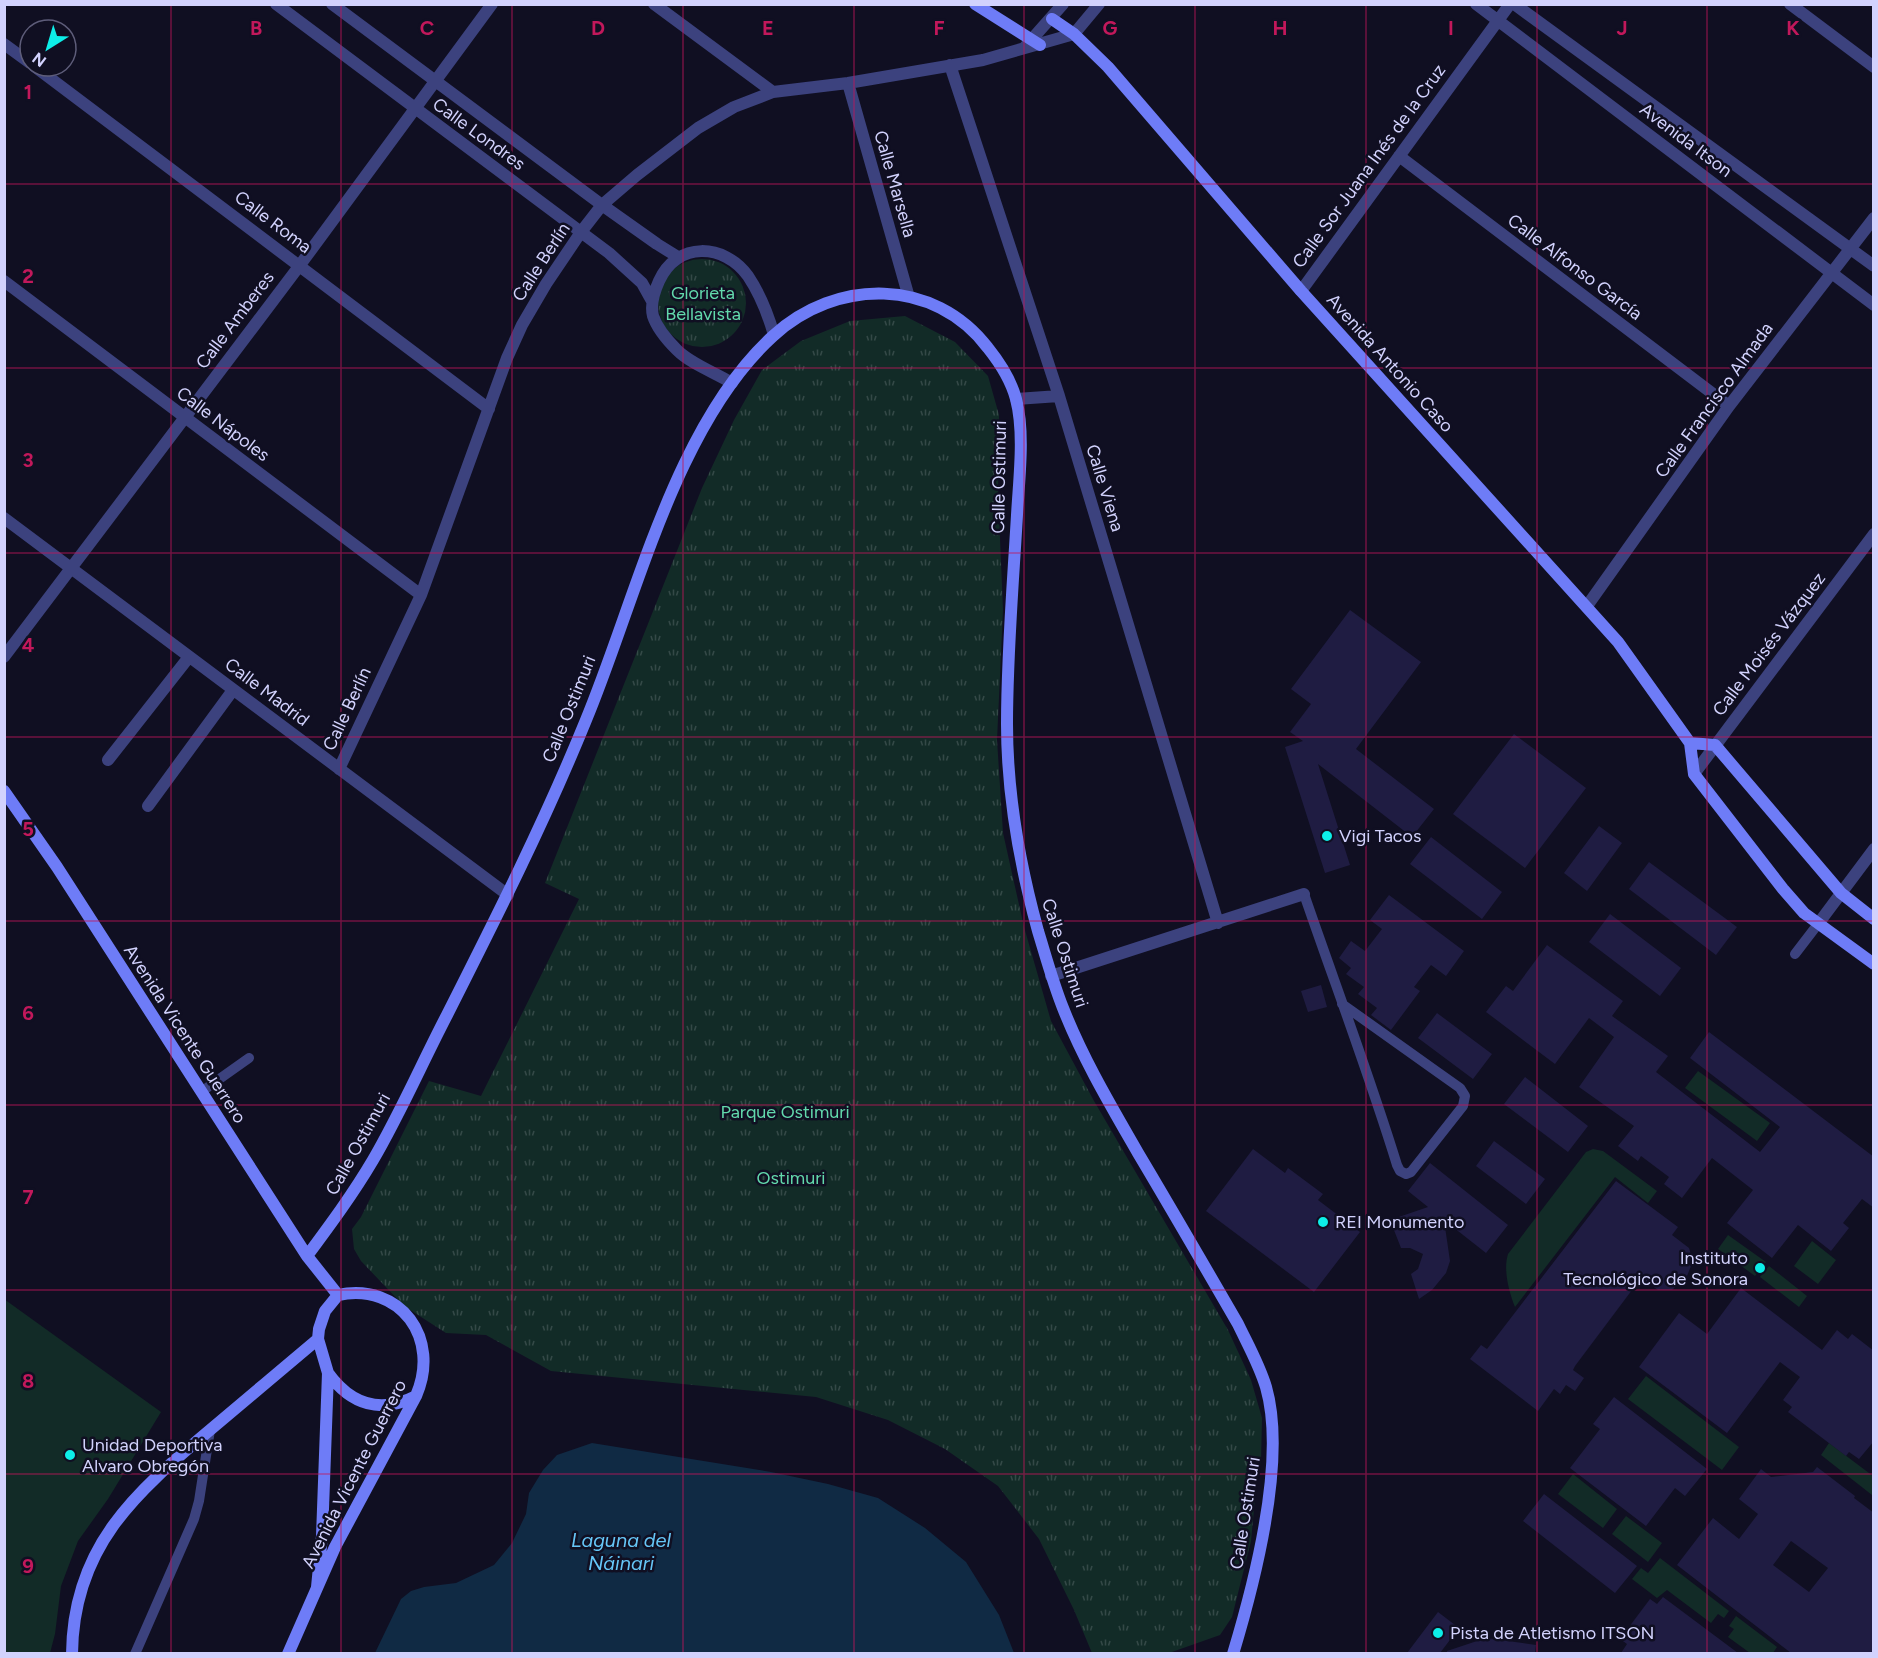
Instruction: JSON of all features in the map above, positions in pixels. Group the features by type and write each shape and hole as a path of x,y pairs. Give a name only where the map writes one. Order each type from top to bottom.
{"street":[{"name":"Calle Londres","path":"276,4 628,268 642,283 652,301 653,317 678,351 732,383"},
{"name":"Calle Londres","path":"332,4 602,205 678,257"},
{"name":"Calle Amberes","path":"4,657 300,265 492,4"},
{"path":"654,4 773,92"},
{"path":"975,4 1032,44 1063,4"},
{"path":"1074,34 1100,4"},
{"name":"Avenida Itson","path":"1476,4 1874,305"},
{"name":"Avenida Itson","path":"1512,4 1874,266"},
{"name":"Calle Sor Juana Inés de la Cruz","path":"1301,291 1512,4"},
{"path":"1790,4 1874,67"},
{"name":"Avenida Antonio Caso","path":"1052,19 1074,34 1108,67 1301,291 1618,642 1690,743 1694,774"},
{"name":"Calle Berlín","path":"339,769 421,595 507,358 522,326 581,232 602,205 698,128 734,107 773,92 848,83 983,60 1032,44 1074,34"},
{"path":"4,44 18,54"},
{"name":"Calle Viena","path":"950,65 1059,396 1218,923"},
{"name":"Calle Roma","path":"50,78 489,409"},
{"name":"Calle Marsella","path":"848,83 908,294"},
{"name":"Calle Alfonso García","path":"1399,156 1729,406"},
{"name":"Calle Francisco Almada","path":"1587,606 1729,406 1874,218"},
{"path":"652,301 664,270 678,257 689,252 709,252 730,260 740,267 759,295 774,335"},
{"name":"Calle Nápoles","path":"4,281 421,595"},
{"name":"Calle Ostimuri","path":"307,1257 376,1155 508,895 587,720 678,479 702,430 732,383 774,335 815,306 862,295 908,294 939,306 957,315 975,331 1007,375 1016,399 1020,449 1009,651 1008,769 1011,810 1020,859 1051,976 1064,1013 1099,1084 1238,1324 1257,1360 1266,1389 1271,1416 1272,1462 1268,1502 1258,1557 1233,1653"},
{"path":"1016,399 1059,396"},
{"name":"Calle Madrid","path":"4,518 508,895"},
{"name":"Calle Moisés Vázquez","path":"1694,774 1874,534"},
{"path":"108,760 189,657"},
{"path":"148,806 233,690"},
{"path":"1690,743 1716,746 1841,892 1874,919"},
{"path":"1694,774 1804,913 1874,964"},
{"name":"Avenida Vicente Guerrero","path":"4,790 57,867 307,1257 338,1295 363,1293 389,1301 410,1319 423,1343 425,1370 416,1396 316,1587 288,1653"},
{"path":"1818,924 1874,849"},
{"path":"1051,976 1304,894"},
{"path":"72,1653 75,1618 82,1586 107,1534 143,1489 167,1466 318,1339 325,1311 338,1295"},
{"name":"Avenida Vicente Guerrero","path":"316,1587 322,1536 328,1373 318,1339"},
{"path":"328,1373 345,1392 367,1403 392,1405 416,1396"}],"lane":[{"path":"1304,894 1342,1004 1372,1085 1397,1165 1400,1171 1406,1174 1411,1172 1463,1106 1465,1096 1460,1088 1342,1004"},
{"path":"1795,954 1818,924"},
{"path":"201,1092 249,1058"},
{"path":"135,1653 194,1518 199,1501 210,1430"}],"green space":[{"name":"Glorieta Bellavista","path":"702,259 727,266 739,278 746,303 739,328 727,340 702,347 677,340 665,328 658,303 665,278 677,266"},
{"name":"Parque Ostimuri","path":"905,316 955,342 988,376 999,415 998,491 1003,610 997,740 1003,833 1024,927 1051,1021 1094,1101 1228,1330 1251,1380 1262,1418 1261,1460 1251,1541 1232,1617 1220,1635 1169,1653 1092,1653 1074,1610 1039,1539 998,1486 945,1449 888,1420 816,1397 551,1371 486,1335 446,1333 404,1306 361,1261 354,1249 352,1229 361,1217 429,1081 481,1096 579,899 545,883 702,488 734,420 762,370 801,341 850,321"},
{"path":"1698,1071 1770,1123 1757,1141 1685,1088"},
{"path":"1593,1149 1603,1151 1657,1191 1648,1203 1615,1177 1515,1307 1506,1274 1508,1254 1586,1152"},
{"path":"1728,1235 1766,1262 1755,1276 1718,1249"},
{"path":"1812,1241 1836,1260 1818,1284 1794,1266"},
{"path":"1769,1266 1807,1296 1799,1307 1760,1277"},
{"name":"Unidad Deportiva Alvaro Obregón","path":"4,1299 161,1412 108,1499 78,1541 61,1586 55,1634 50,1653 5,1653"},
{"path":"1646,1376 1739,1447 1722,1470 1628,1399"},
{"path":"1829,1443 1873,1476 1872,1495 1821,1455"},
{"path":"1573,1474 1617,1509 1603,1528 1558,1494"},
{"path":"1626,1516 1662,1543 1648,1562 1612,1534"},
{"path":"1660,1558 1729,1611 1724,1618 1718,1614 1711,1623 1667,1590 1657,1598 1632,1579 1641,1568 1648,1573"},
{"path":"1736,1616 1777,1647 1773,1653 1750,1653 1728,1637 1734,1629 1729,1626"}],"water":[{"name":"Laguna del Náinari","path":"592,1443 771,1472 878,1498 925,1528 966,1562 999,1615 1014,1653 375,1653 401,1599 411,1591 456,1583 494,1565 512,1543 526,1514 529,1493 543,1470 557,1455"}],"building":[{"path":"1350,610 1421,662 1356,749 1434,809 1412,837 1318,764 1350,865 1325,873 1285,747 1303,741 1290,732 1311,704 1291,689"},
{"path":"1514,734 1586,788 1525,868 1453,814"},
{"path":"1599,826 1622,843 1587,891 1564,873"},
{"path":"1431,837 1502,892 1482,919 1410,864"},
{"path":"1649,862 1737,927 1716,955 1629,889"},
{"path":"1389,895 1464,951 1446,976 1431,965 1414,987 1420,991 1391,1030 1371,1015 1377,1008 1358,994 1364,987 1346,974 1351,968 1339,958 1351,941 1365,951 1382,929 1370,920"},
{"path":"1610,914 1681,968 1660,996 1589,942"},
{"path":"1547,945 1623,1001 1612,1016 1668,1056 1656,1072 1760,1152 1780,1127 1690,1058 1709,1032 1874,1157 1874,1208 1862,1199 1843,1223 1849,1228 1831,1251 1798,1225 1772,1258 1727,1223 1753,1190 1712,1158 1682,1198 1664,1184 1669,1177 1641,1156 1638,1161 1618,1146 1634,1126 1579,1087 1614,1037 1589,1018 1555,1064 1486,1012 1506,986 1513,991"},
{"path":"1321,985 1327,1007 1308,1012 1301,991"},
{"path":"1437,1013 1492,1054 1473,1079 1418,1038"},
{"path":"1525,1077 1588,1126 1568,1152 1504,1104"},
{"path":"1494,1141 1545,1179 1526,1204 1476,1166"},
{"name":"REI Monumento","path":"1253,1149 1285,1173 1288,1168 1323,1194 1318,1200 1360,1232 1314,1292 1206,1211"},
{"path":"1430,1163 1508,1225 1486,1253 1444,1220 1450,1261 1446,1273 1432,1290 1419,1299 1411,1274 1418,1269 1423,1254 1410,1248 1401,1248 1390,1220 1428,1207 1408,1191"},
{"path":"1616,1181 1678,1227 1672,1235 1689,1248 1693,1261 1687,1276 1672,1290 1658,1290 1641,1278 1575,1366 1573,1370 1584,1378 1575,1391 1566,1385 1560,1394 1554,1389 1538,1411 1470,1359 1481,1345 1487,1349"},
{"path":"1741,1288 1822,1350 1837,1330 1848,1339 1852,1334 1874,1351 1874,1441 1859,1459 1849,1452 1846,1456 1788,1412 1792,1407 1783,1400 1800,1377 1780,1362 1727,1433 1639,1367 1679,1313 1707,1334"},
{"path":"1614,1397 1707,1469 1685,1496 1675,1488 1646,1526 1570,1468 1600,1429 1593,1424"},
{"path":"1817,1467 1874,1513 1874,1653 1791,1653 1677,1565 1713,1518 1739,1539 1758,1514 1739,1499 1761,1469 1771,1477 1813,1472","holes":["1791,1541 1828,1568 1809,1592 1773,1565"]},
{"path":"1544,1494 1637,1566 1615,1593 1523,1521"},
{"path":"1663,1597 1738,1653 1621,1653 1627,1644 1620,1639 1650,1599 1657,1604"},
{"path":"1438,1612 1459,1628 1440,1653 1407,1653"},
{"path":"1486,1638 1536,1645 1535,1653 1447,1653 1447,1651"}],"place":[{"name":"Vigi Tacos","path":"1327,836"},
{"name":"REI Monumento","path":"1323,1222"},
{"name":"Instituto Tecnológico de Sonora","path":"1760,1268"},
{"name":"Unidad Deportiva Alvaro Obregón","path":"70,1455"},
{"name":"Pista de Atletismo ITSON","path":"1438,1633"}],"park label":[{"name":"Ostimuri","path":"791,1178"}]}
